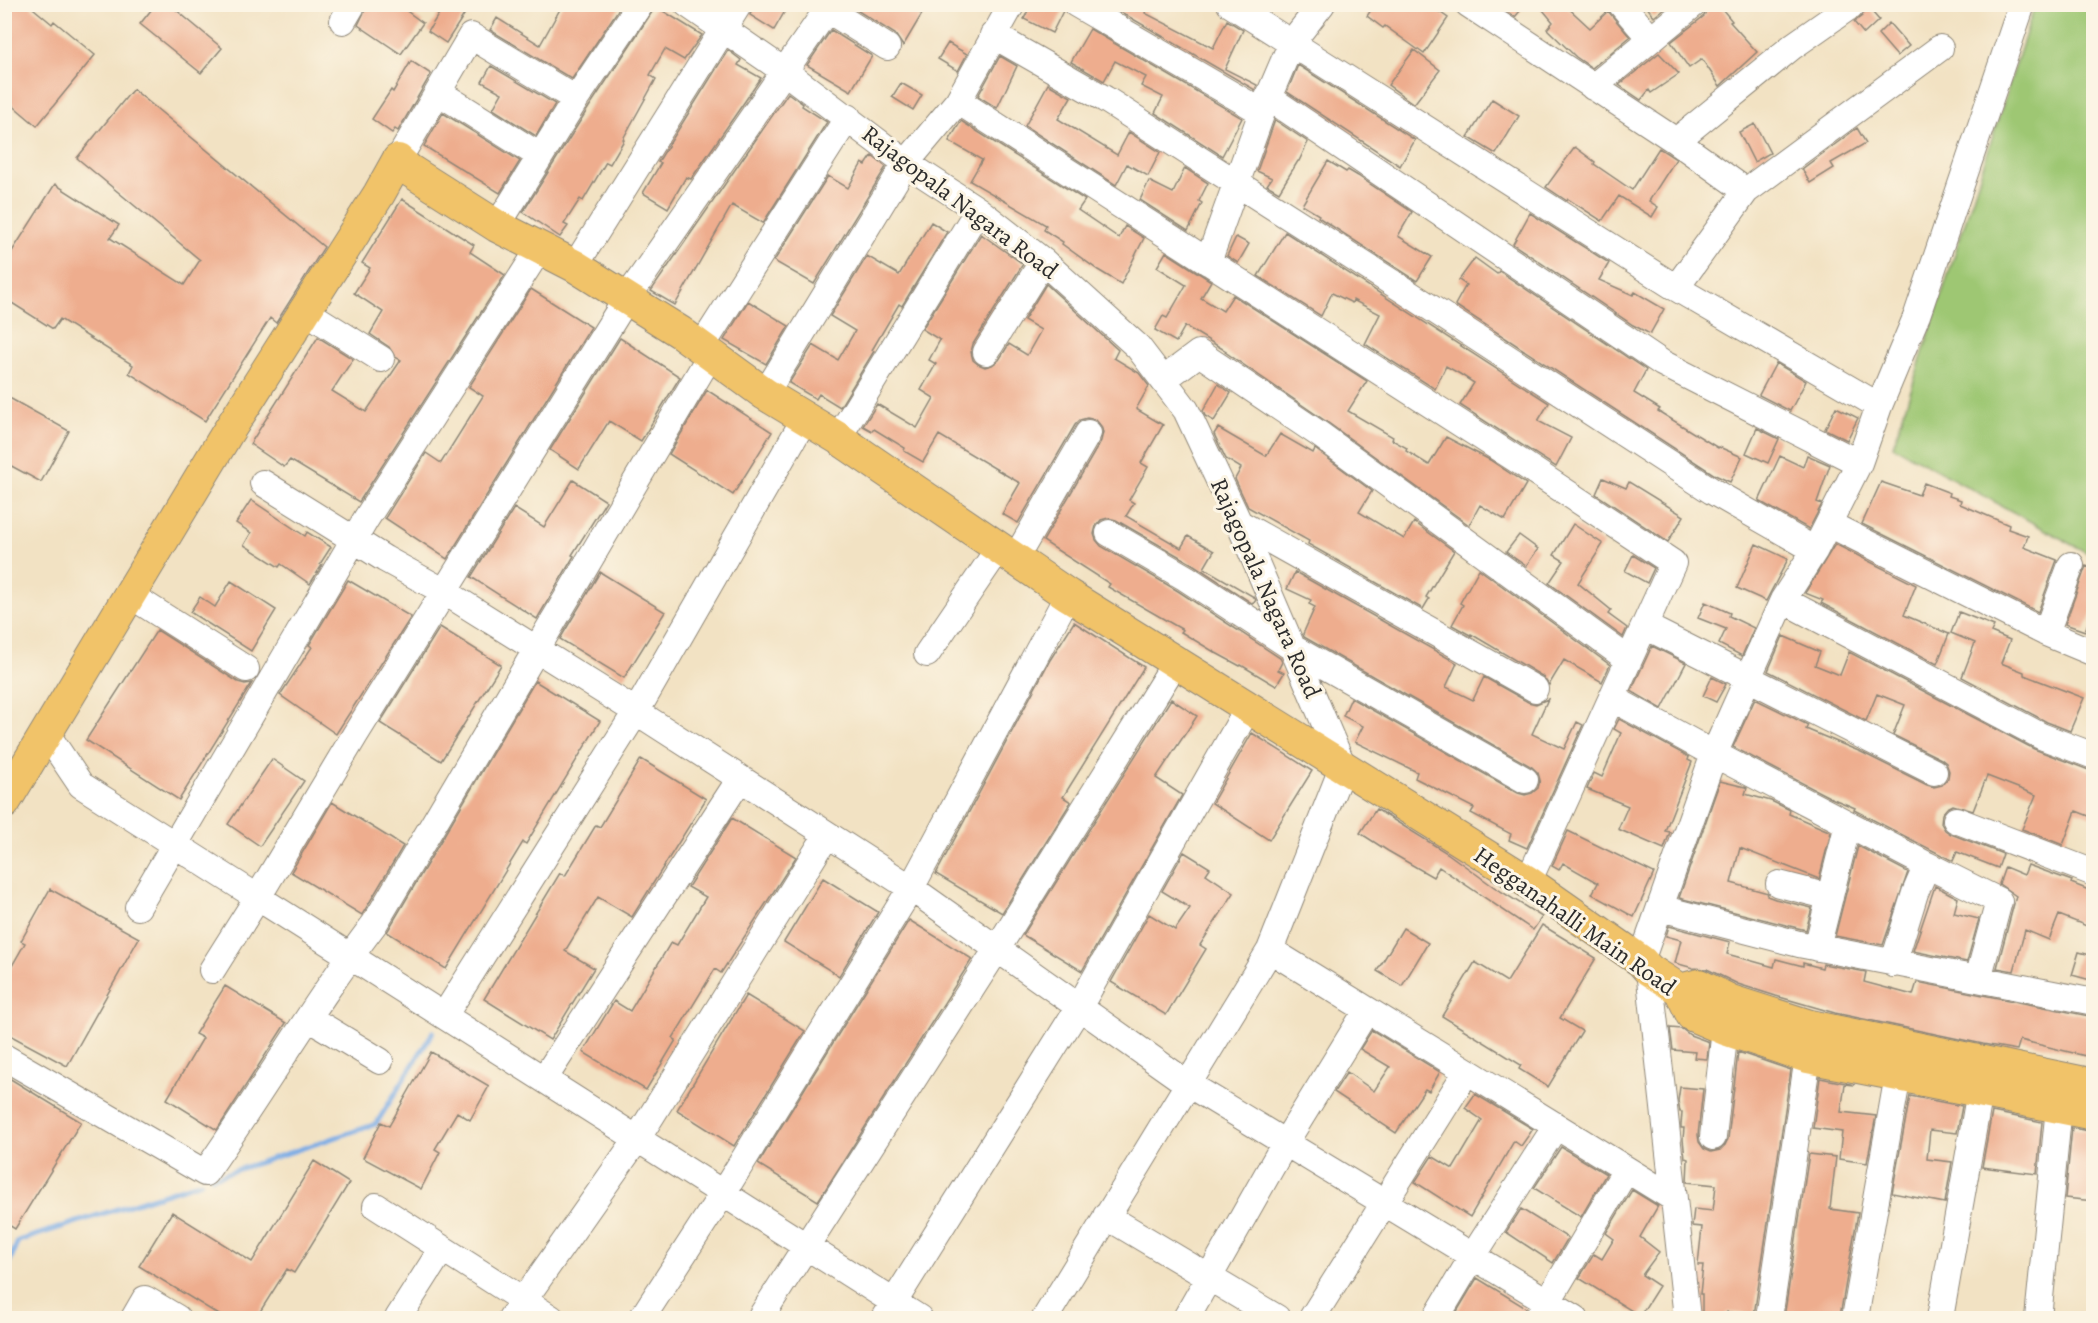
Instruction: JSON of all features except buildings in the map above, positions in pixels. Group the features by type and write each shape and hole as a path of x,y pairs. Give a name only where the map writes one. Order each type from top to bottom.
{"main road":[{"name":"Hegganahalli Main Road","path":"398,160 409,170 497,226 575,266 627,298 706,350 765,394 804,420 838,438 1068,595 1528,882 1680,990 1692,1015 1725,1029 1808,1057 2094,1114"},
{"path":"4,803 226,435 379,194 398,160"},
{"path":"1680,990 1699,985 1731,1002 1810,1026 2094,1085"}],"street":[{"path":"497,226 576,99 640,4"},
{"name":"Rajagopala Nagara Road","path":"687,4 848,117 906,163 978,210 1043,261 1138,347 1186,410 1239,523 1343,766"},
{"path":"575,266 740,4"},
{"path":"765,394 906,163 958,101 1012,4"},
{"path":"1076,4 1265,104 1662,363 1859,463"},
{"path":"1230,4 1676,288 1879,406"},
{"path":"1208,262 1265,104 1292,42 1322,4"},
{"path":"1468,4 1676,141 1746,191"},
{"path":"1621,4 1651,39"},
{"path":"1593,87 1694,4"},
{"path":"1676,141 1793,46 1853,4"},
{"path":"1687,1318 1645,966 1660,908 1714,754 1783,600 1815,550 1859,463 1879,406 1917,315 2022,4"},
{"path":"212,970 355,735 627,298 830,7 886,47"},
{"path":"993,35 1105,99 1712,491 1815,550"},
{"path":"398,160 471,36 576,99"},
{"path":"1676,288 1746,191 1940,48"},
{"path":"438,92 540,156"},
{"path":"958,101 1522,463 1673,563 1528,882"},
{"path":"4,1057 205,1173 350,956 375,923 537,650 706,350 848,117"},
{"path":"838,438 978,210"},
{"path":"138,907 354,540 540,248"},
{"path":"986,352 1043,261"},
{"path":"305,311 381,359"},
{"path":"1163,380 1199,353 1318,434 1629,660"},
{"path":"444,1016 636,712 804,420"},
{"path":"927,654 1007,554 1089,433"},
{"path":"264,483 385,559 445,592 911,888 1188,1084 1473,1256 1543,1310 1575,1318"},
{"path":"1239,523 1536,689"},
{"path":"1829,524 2046,633 2094,653"},
{"path":"1109,533 1186,578 1293,648 1525,780"},
{"path":"2046,633 2071,565"},
{"path":"130,595 246,669"},
{"path":"642,1318 723,1193 911,888 1068,595"},
{"path":"1783,600 2041,736 2094,756"},
{"path":"1645,626 1934,772"},
{"path":"760,1318 997,949 1175,663"},
{"path":"1612,698 1714,754 1999,901 1978,979"},
{"path":"890,1311 1079,1007 1248,708"},
{"path":"46,733 81,785 806,1246 890,1311 918,1318"},
{"path":"1045,1318 1270,950 1343,766"},
{"path":"544,1079 740,779"},
{"path":"1956,820 2094,873"},
{"path":"1817,948 1848,824"},
{"path":"517,1310 637,1139 828,835"},
{"path":"1893,964 1915,893 1927,865"},
{"path":"1779,884 1830,897"},
{"path":"1660,908 1817,948 2094,1002"},
{"path":"1270,950 1673,1197"},
{"path":"1186,1318 1285,1143 1367,1010"},
{"path":"309,1018 380,1061"},
{"path":"1713,1137 1725,1029"},
{"path":"1769,1318 1808,1057"},
{"path":"1312,1318 1467,1071"},
{"path":"1855,1318 1898,1075"},
{"path":"1941,1318 1980,1091"},
{"path":"2038,1318 2059,1107"},
{"path":"1436,1318 1556,1126"},
{"path":"1543,1310 1626,1170"},
{"path":"376,1206 442,1249 517,1310 550,1318"},
{"path":"1106,1216 1277,1318"},
{"path":"398,1318 442,1249"},
{"path":"134,1318 145,1299 177,1318"}],"green space":[{"path":"2035,5 2093,5 2093,556 1893,446"}],"waterway":[{"path":"212,1178 376,1124 433,1032"},
{"path":"4,1275 18,1241 201,1182"}]}
